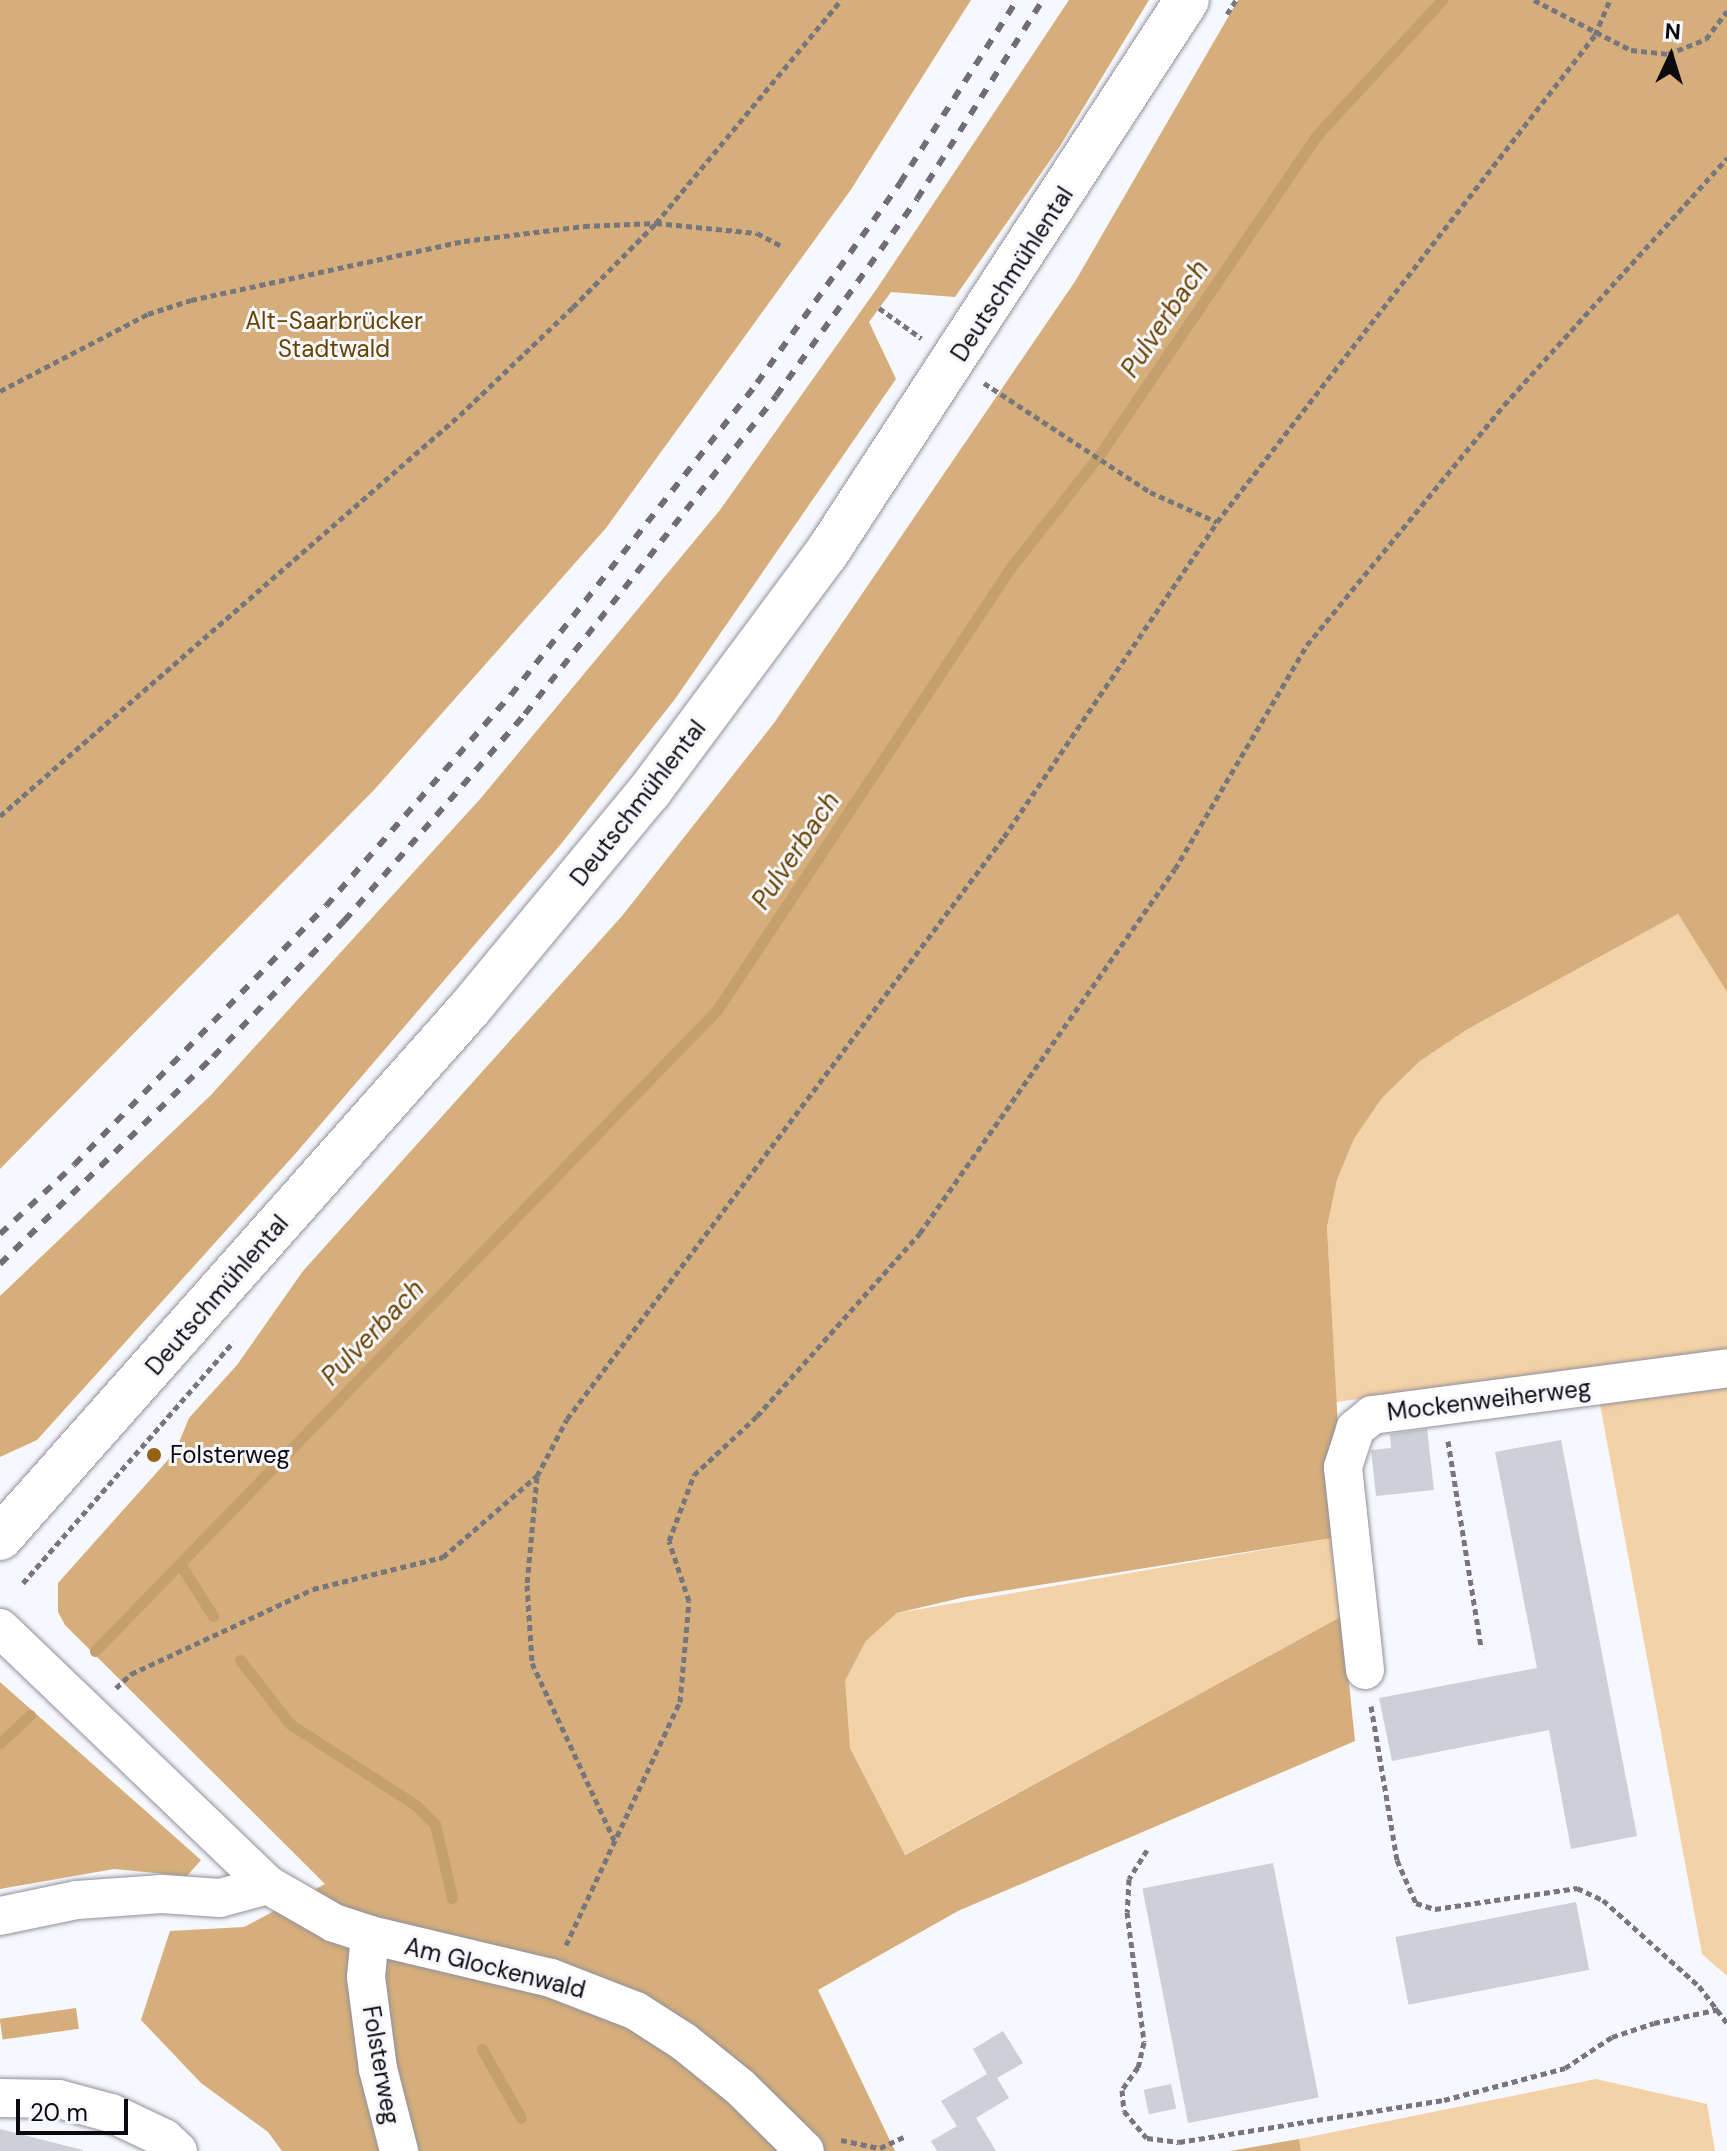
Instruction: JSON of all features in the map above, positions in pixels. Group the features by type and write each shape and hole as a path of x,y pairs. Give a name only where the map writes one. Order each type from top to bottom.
{"main road":[{"name":"Deutschmühlental","path":"0,1538 470,1008 649,792 835,541 1187,0"}],"street":[{"name":"Mockenweiherweg","path":"1365,1670 1343,1490 1348,1451 1355,1429 1372,1415 1727,1368"},
{"path":"0,1628 268,1885 334,1923 370,1935"},
{"path":"0,1916 77,1900 162,1894 220,1898 268,1885"},
{"name":"Am Glockenwald","path":"370,1935 551,1978 636,2011 683,2041 805,2151"},
{"name":"Folsterweg","path":"370,1935 366,1977 378,2069 399,2151"},
{"path":"0,2098 59,2099 111,2113 164,2138 178,2151"}],"path":[{"path":"0,816 460,415 656,223 841,0"},
{"path":"1534,0 1595,35 1631,50 1668,54 1706,39 1727,11"},
{"path":"86,1711 131,1674 313,1589 443,1557 537,1476 567,1419 1004,837 1217,522 1595,35 1610,0"},
{"path":"551,1978 680,1702 689,1601 669,1541 694,1475 757,1416 920,1233 1175,869 1307,645 1504,405 1727,158"},
{"path":"0,391 148,314 191,300 464,241 584,226 656,223 757,233 783,247"},
{"path":"983,383 1150,492 1217,522"},
{"path":"1442,1405 1481,1648"},
{"path":"537,1476 527,1585 532,1663 614,1840"},
{"path":"1365,1670 1397,1860 1416,1903 1435,1909 1577,1888 1603,1900 1720,2009 1727,2023"},
{"path":"1147,1850 1129,1879 1127,1912 1144,2042 1138,2067 1122,2090 1124,2111 1147,2138 1179,2142 1444,2100 1565,2068 1612,2037 1654,2023 1720,2009"},
{"path":"844,2151 840,2140 880,2148 904,2137"}],"shaded area":[{"path":"1678,914 1727,992 1727,1352 1336,1402 1327,1227 1337,1180 1354,1139 1382,1098 1420,1061 1468,1029"},
{"path":"1727,1381 1727,1976 1702,1954 1599,1399"},
{"path":"1333,1538 1342,1616 904,1855 850,1748 845,1717 845,1681 866,1641 897,1613"},
{"path":"1596,2079 1707,2104 1715,2151 1301,2151 1299,2139"}],"green space":[{"name":"Alt-Saarbrücker Stadtwald","path":"0,0 971,0 850,191 606,528 374,790 0,1169"},
{"path":"1069,0 1149,0 1060,146 955,297 891,292 869,322 896,379 675,699 561,844 296,1153 37,1440 0,1457 0,1296 211,1095 481,798 720,510 878,287"},
{"path":"1238,0 1727,0 1727,992 1678,914 1468,1029 1420,1061 1382,1098 1354,1139 1337,1180 1327,1227 1338,1427 1333,1538 965,1597 897,1613 866,1641 845,1681 850,1748 905,1855 1342,1616 1355,1741 958,1911 818,1990 895,2151 282,2151 268,2132 201,2083 141,2020 170,1931 244,1927 325,1884 65,1625 58,1612 58,1583 175,1452 189,1418 237,1365 303,1271 622,916 774,723 1076,280"},
{"path":"0,1682 201,1860 187,1876 114,1869 0,1889"},
{"path":"76,2008 79,2029 3,2040 0,2019"},
{"path":"1299,2139 1301,2151 1230,2151"}],"building":[{"path":"1427,1429 1434,1490 1376,1496 1371,1450 1391,1448 1390,1434"},
{"path":"1561,1440 1637,1836 1571,1849 1549,1730 1392,1761 1379,1698 1537,1668 1495,1452"},
{"path":"1273,1863 1319,2098 1188,2123 1142,1888"},
{"path":"1576,1902 1589,1970 1409,2005 1395,1937"},
{"path":"1003,2031 1023,2063 997,2078 1009,2098 976,2118 996,2151 937,2151 931,2141 957,2126 941,2101 987,2074 973,2049"},
{"path":"1171,2084 1176,2108 1149,2114 1144,2090"},
{"path":"0,2129 83,2150 83,2151 0,2151"}],"waterway":[{"name":"Pulverbach","path":"95,1651 717,1010 1011,567 1098,457 1316,136 1442,0"},
{"path":"182,1567 213,1616"},
{"path":"240,1660 290,1724 417,1806 435,1824 452,1898"},
{"name":"Pulverbach","path":"0,1743 30,1715"},
{"path":"482,2049 521,2118"}],"railway":[{"path":"0,1234 74,1165 326,906 511,695 757,383 900,183 1017,0"},
{"path":"0,1264 213,1057 344,921 525,714 776,396 917,199 1043,0"}],"place":[{"name":"Folsterweg","path":"154,1455"}]}
